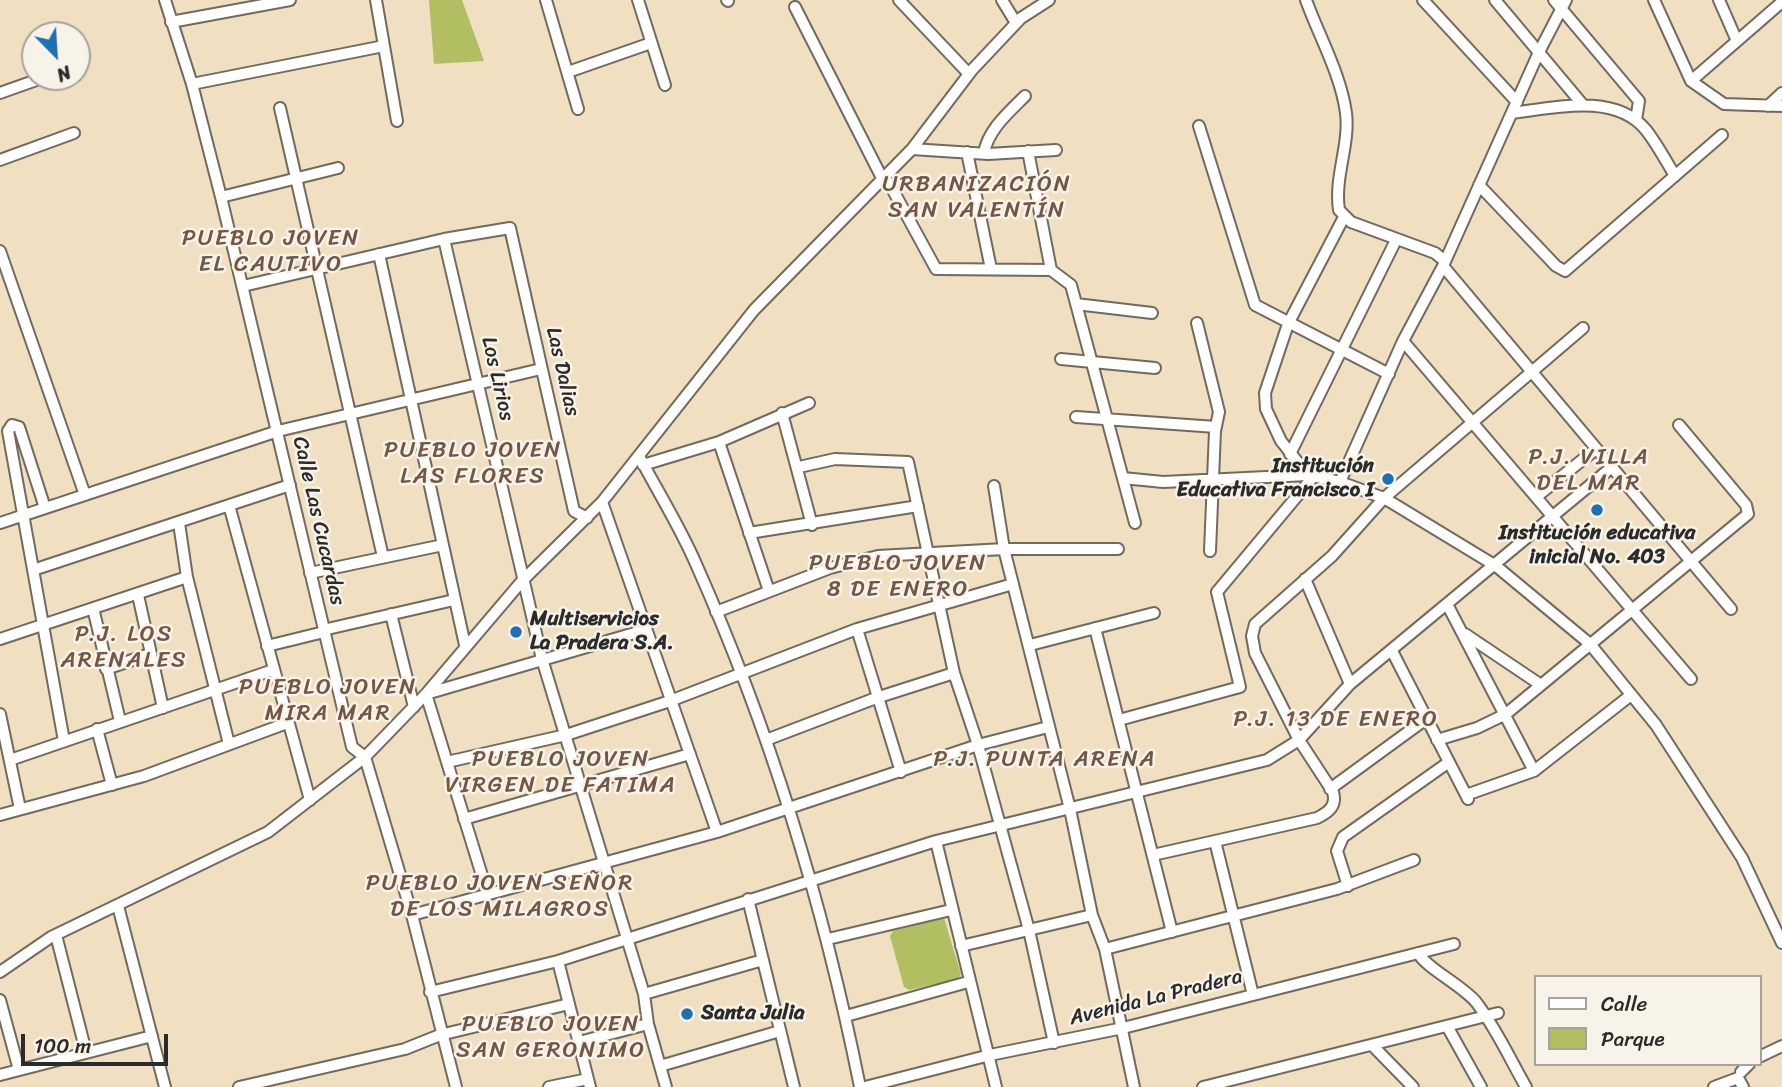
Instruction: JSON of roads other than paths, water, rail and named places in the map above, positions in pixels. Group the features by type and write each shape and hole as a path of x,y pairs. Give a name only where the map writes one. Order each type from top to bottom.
{"street":[{"name":"Calle Las Cucardas","path":"164,0 192,84 221,197 352,747 365,757 412,915 440,1035 456,1087"},
{"path":"171,22 290,0"},
{"path":"376,0 397,121"},
{"path":"546,0 578,109"},
{"path":"638,0 665,85"},
{"path":"899,0 969,74"},
{"path":"1002,0 1016,23"},
{"path":"0,972 55,934 268,832 365,757 426,694 522,581 587,518 641,460 754,310 912,149 969,74 1016,23 1049,0"},
{"path":"1306,0 1346,114 1338,199 1344,217 1288,324 1265,393 1266,409 1272,426 1290,454 1311,476"},
{"path":"1423,0 1514,107"},
{"path":"1494,0 1583,105"},
{"path":"1654,0 1692,81 1724,104 1782,106"},
{"path":"1719,0 1737,40"},
{"path":"1692,81 1782,2"},
{"path":"1340,482 1403,341 1444,263 1560,3 1639,101 1636,120"},
{"path":"795,7 883,180 889,183 936,269 1051,270 1071,285 1135,523"},
{"path":"568,72 651,43"},
{"path":"192,84 384,46"},
{"path":"0,93 21,86"},
{"path":"1768,106 1782,93"},
{"path":"984,153 986,143 1002,119 1025,96"},
{"path":"1514,107 1583,105 1624,114 1645,129 1675,176"},
{"path":"279,108 383,557"},
{"path":"1199,127 1254,303 1288,324 1389,374"},
{"path":"0,160 74,133"},
{"path":"1479,185 1556,267 1565,271 1722,135"},
{"path":"912,149 984,153 1056,150"},
{"path":"1028,151 1051,270"},
{"path":"967,152 991,269"},
{"path":"221,197 338,168"},
{"path":"1344,217 1396,240 1435,253 1531,372 1731,609"},
{"name":"Las Dalias","path":"444,239 510,228 574,511 587,518"},
{"path":"243,286 444,239"},
{"name":"Los Lirios","path":"444,239 480,384 510,529 542,659 644,994 648,1024 666,1087"},
{"path":"1290,454 1396,240"},
{"path":"0,251 85,495"},
{"path":"379,254 465,645"},
{"path":"1076,304 1152,313"},
{"path":"1197,323 1219,412 1210,551"},
{"path":"1153,855 1317,818 1333,805 1334,797 1330,789 1299,740 1255,653 1252,636 1258,619 1332,556 1384,498 1583,328"},
{"path":"1403,341 1691,679"},
{"path":"1061,359 1155,368"},
{"path":"0,523 278,431 541,369"},
{"path":"641,460 719,442 782,412 809,403"},
{"path":"782,412 799,467 812,525"},
{"path":"1076,417 1216,427"},
{"path":"45,508 19,427 12,425 8,431 64,741"},
{"path":"1437,740 1477,728 1506,714 1631,608 1744,519 1749,511 1679,425"},
{"path":"719,442 769,591"},
{"path":"1536,497 1596,449"},
{"path":"799,467 835,459 908,462 954,673 978,744 1029,930 1054,1042"},
{"path":"641,460 695,561 766,740 812,879 863,1087"},
{"path":"430,992 558,961 936,841 1267,760 1299,740 1350,684 1448,606 1612,467"},
{"path":"1119,720 1240,687 1217,592 1311,476"},
{"path":"1123,478 1163,482 1311,476 1340,482 1384,498 1496,566 1590,644 1656,725 1742,858 1782,943"},
{"path":"33,570 290,485"},
{"path":"994,486 1004,548 1070,809 1092,915 1105,949 1134,1087"},
{"path":"602,502 717,832"},
{"path":"229,505 310,800"},
{"path":"749,533 918,506"},
{"path":"179,523 187,577 229,744"},
{"path":"310,573 443,545"},
{"path":"716,612 830,568 878,556 1004,548 1118,549"},
{"path":"0,639 187,577"},
{"path":"1305,579 1350,684"},
{"path":"447,762 566,735 670,701 739,672 857,629 1013,583"},
{"path":"138,595 163,708"},
{"path":"267,646 454,600"},
{"path":"1448,606 1534,771"},
{"path":"93,608 120,721"},
{"path":"1030,645 1154,612"},
{"path":"391,614 414,707"},
{"path":"1095,628 1172,933"},
{"path":"857,629 876,698 901,772"},
{"path":"426,694 646,630"},
{"path":"1461,631 1541,685"},
{"path":"1392,651 1467,799 1534,771 1631,695"},
{"path":"106,669 150,654"},
{"path":"10,760 273,670"},
{"path":"766,740 876,698 954,673"},
{"path":"426,694 488,895"},
{"path":"0,714 3,748 10,760 20,809"},
{"path":"1330,789 1426,719"},
{"path":"0,815 112,785 287,723"},
{"path":"412,915 717,832 978,744 1048,727"},
{"path":"97,729 112,785"},
{"path":"464,819 690,754"},
{"path":"1348,886 1337,851 1343,836 1449,762"},
{"path":"936,841 968,982 990,1055 996,1087"},
{"path":"1215,841 1253,995"},
{"path":"1105,949 1348,886 1414,860"},
{"path":"748,899 794,1087"},
{"path":"118,906 165,1087"},
{"path":"828,939 951,910"},
{"path":"961,946 1092,915"},
{"path":"55,934 86,1052"},
{"name":"Avenida La Pradera","path":"863,1087 990,1055 1123,1028 1454,944"},
{"path":"1418,953 1424,961 1441,971 1475,1001 1526,1087"},
{"path":"644,994 763,960"},
{"path":"549,1087 589,1083 558,961"},
{"path":"846,1016 968,982"},
{"path":"0,1000 19,1070"},
{"path":"239,1087 405,1049 440,1035 569,1004"},
{"path":"1203,1087 1498,1013"},
{"path":"579,1042 648,1024"},
{"path":"1447,1026 1481,1087"},
{"path":"660,1066 780,1031"},
{"path":"0,1075 152,1036"},
{"path":"1372,1045 1413,1087"},
{"path":"1761,1056 1782,1046"},
{"path":"1714,1087 1738,1078 1743,1087"}],"place":[{"name":"Institución Educativa Francisco I","path":"1388,479"},
{"name":"Institución educativa inicial No. 403","path":"1597,510"},
{"name":"Multiservicios La Pradera S.A.","path":"516,632"},
{"name":"Santa Julia","path":"687,1014"}],"district":[{"name":"URBANIZACIÓN SAN VALENTÍN","path":"977,198"},
{"name":"PUEBLO JOVEN EL CAUTIVO","path":"271,252"},
{"name":"PUEBLO JOVEN LAS FLORES","path":"473,464"},
{"name":"P.J. VILLA DEL MAR","path":"1589,471"},
{"name":"PUEBLO JOVEN 8 DE ENERO","path":"898,577"},
{"name":"P.J. LOS ARENALES","path":"124,648"},
{"name":"PUEBLO JOVEN MIRA MAR","path":"328,701"},
{"name":"P.J. 13 DE ENERO","path":"1336,720"},
{"name":"P.J. PUNTA ARENA","path":"1045,760"},
{"name":"PUEBLO JOVEN VIRGEN DE FATIMA","path":"561,773"},
{"name":"PUEBLO JOVEN SEÑOR DE LOS MILAGROS","path":"500,897"},
{"name":"PUEBLO JOVEN SAN GERONIMO","path":"551,1038"}]}
